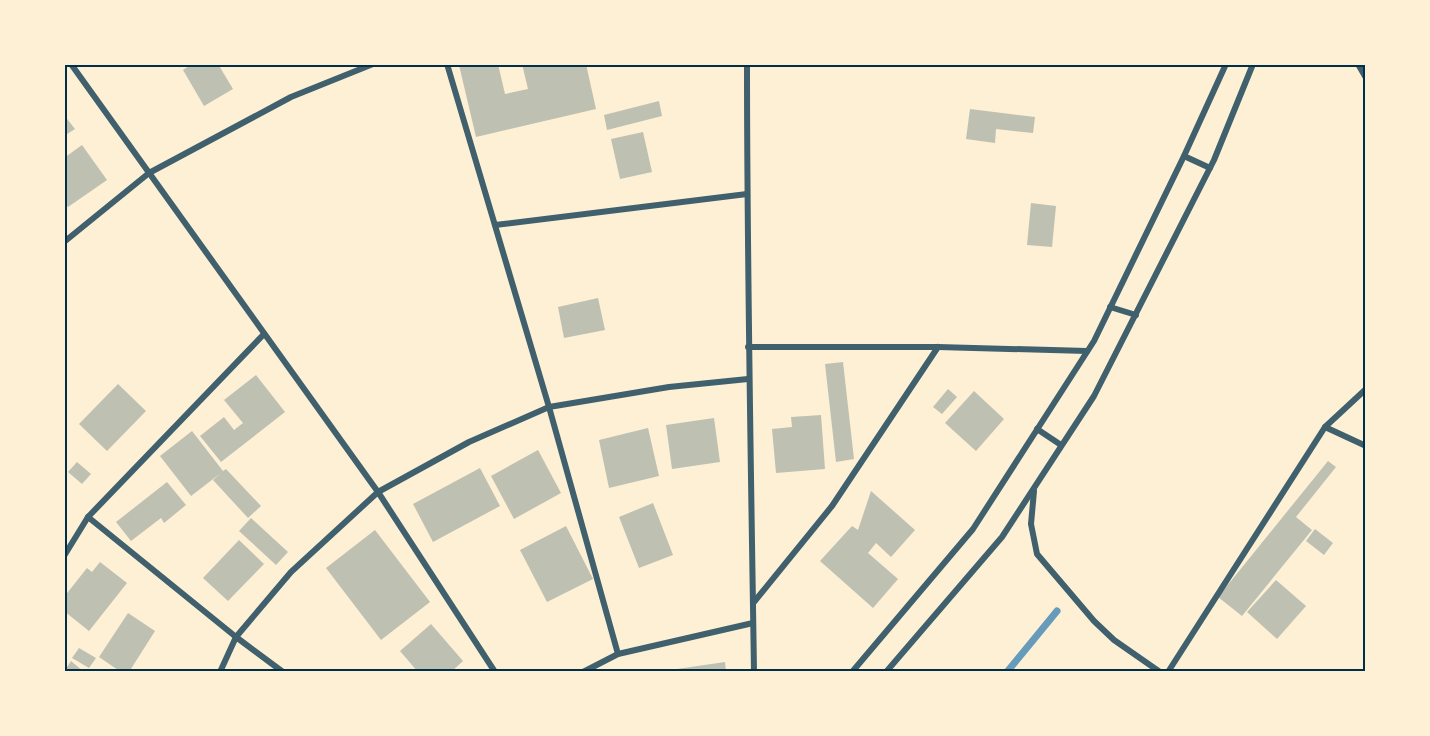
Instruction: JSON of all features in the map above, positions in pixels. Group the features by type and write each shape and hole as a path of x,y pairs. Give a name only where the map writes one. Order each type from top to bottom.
{"street":[{"path":"71,64 378,492 495,672"},
{"path":"64,242 148,173 291,97 373,64"},
{"path":"447,64 549,407 618,654"},
{"path":"747,64 748,379 754,672"},
{"path":"852,672 973,529 1087,351 1184,156 1226,64"},
{"path":"886,672 1002,537 1094,396 1210,168 1253,64"},
{"path":"1358,64 1365,78"},
{"path":"1184,156 1210,168"},
{"path":"495,225 747,194"},
{"path":"1110,307 1136,315"},
{"path":"64,556 88,518 264,334"},
{"path":"748,347 938,347 1087,351"},
{"path":"754,602 832,507 938,347"},
{"path":"220,672 236,637 291,572 378,492 469,442 549,407 669,387 748,379"},
{"path":"1168,672 1325,427 1365,389"},
{"path":"1325,427 1365,446"},
{"path":"1037,429 1061,445"},
{"path":"1034,491 1030,524 1037,554 1094,621 1114,640 1160,672"},
{"path":"88,518 283,672"},
{"path":"583,672 618,654 753,623"}],"building":[{"path":"192,64 218,64 233,89 204,106 183,70"},
{"path":"498,64 505,94 528,89 522,64 586,64 596,109 476,137 459,65"},
{"path":"659,101 662,116 607,130 604,115"},
{"path":"970,109 1035,117 1033,133 996,129 995,143 966,139"},
{"path":"64,115 75,129 64,136"},
{"path":"643,132 652,172 620,179 611,139"},
{"path":"82,145 107,180 68,207 64,202 64,158"},
{"path":"1031,203 1056,206 1052,247 1027,245"},
{"path":"598,298 605,330 564,338 558,307"},
{"path":"843,362 854,459 836,462 825,364"},
{"path":"256,375 285,412 221,462 200,436 224,417 234,430 243,423 224,400"},
{"path":"118,384 146,411 107,451 79,424"},
{"path":"948,389 957,397 942,414 933,407"},
{"path":"974,391 1004,419 976,451 945,423"},
{"path":"821,415 825,469 776,473 772,429 792,427 791,417"},
{"path":"714,418 720,462 672,469 666,425"},
{"path":"648,428 659,476 609,488 599,440"},
{"path":"192,431 223,471 226,469 261,506 248,518 213,480 221,473 191,496 160,456"},
{"path":"538,450 561,493 514,519 491,476"},
{"path":"1328,461 1336,467 1296,517 1312,530 1242,616 1218,597"},
{"path":"77,462 91,474 82,484 68,472"},
{"path":"480,468 500,506 433,542 413,504"},
{"path":"167,482 186,505 164,523 161,518 131,541 116,522"},
{"path":"871,491 915,530 891,557 876,543 868,553 898,579 873,608 820,561 852,526 858,530"},
{"path":"653,503 673,555 639,568 619,517"},
{"path":"251,518 288,552 276,565 239,531"},
{"path":"566,526 593,579 547,602 520,550"},
{"path":"1315,529 1333,543 1324,555 1306,541"},
{"path":"375,530 430,602 381,640 326,568"},
{"path":"239,540 264,564 228,601 203,578"},
{"path":"100,562 127,583 89,631 64,611 64,597 87,568 92,572"},
{"path":"1276,580 1306,606 1277,639 1247,612"},
{"path":"128,613 155,631 129,672 121,672 99,657"},
{"path":"431,624 463,661 451,672 418,672 400,651"},
{"path":"79,648 96,658 89,668 72,658"},
{"path":"71,661 84,672 64,672"},
{"path":"725,662 726,672 671,672 670,670"}],"waterway":[{"path":"1007,672 1057,611"}]}
